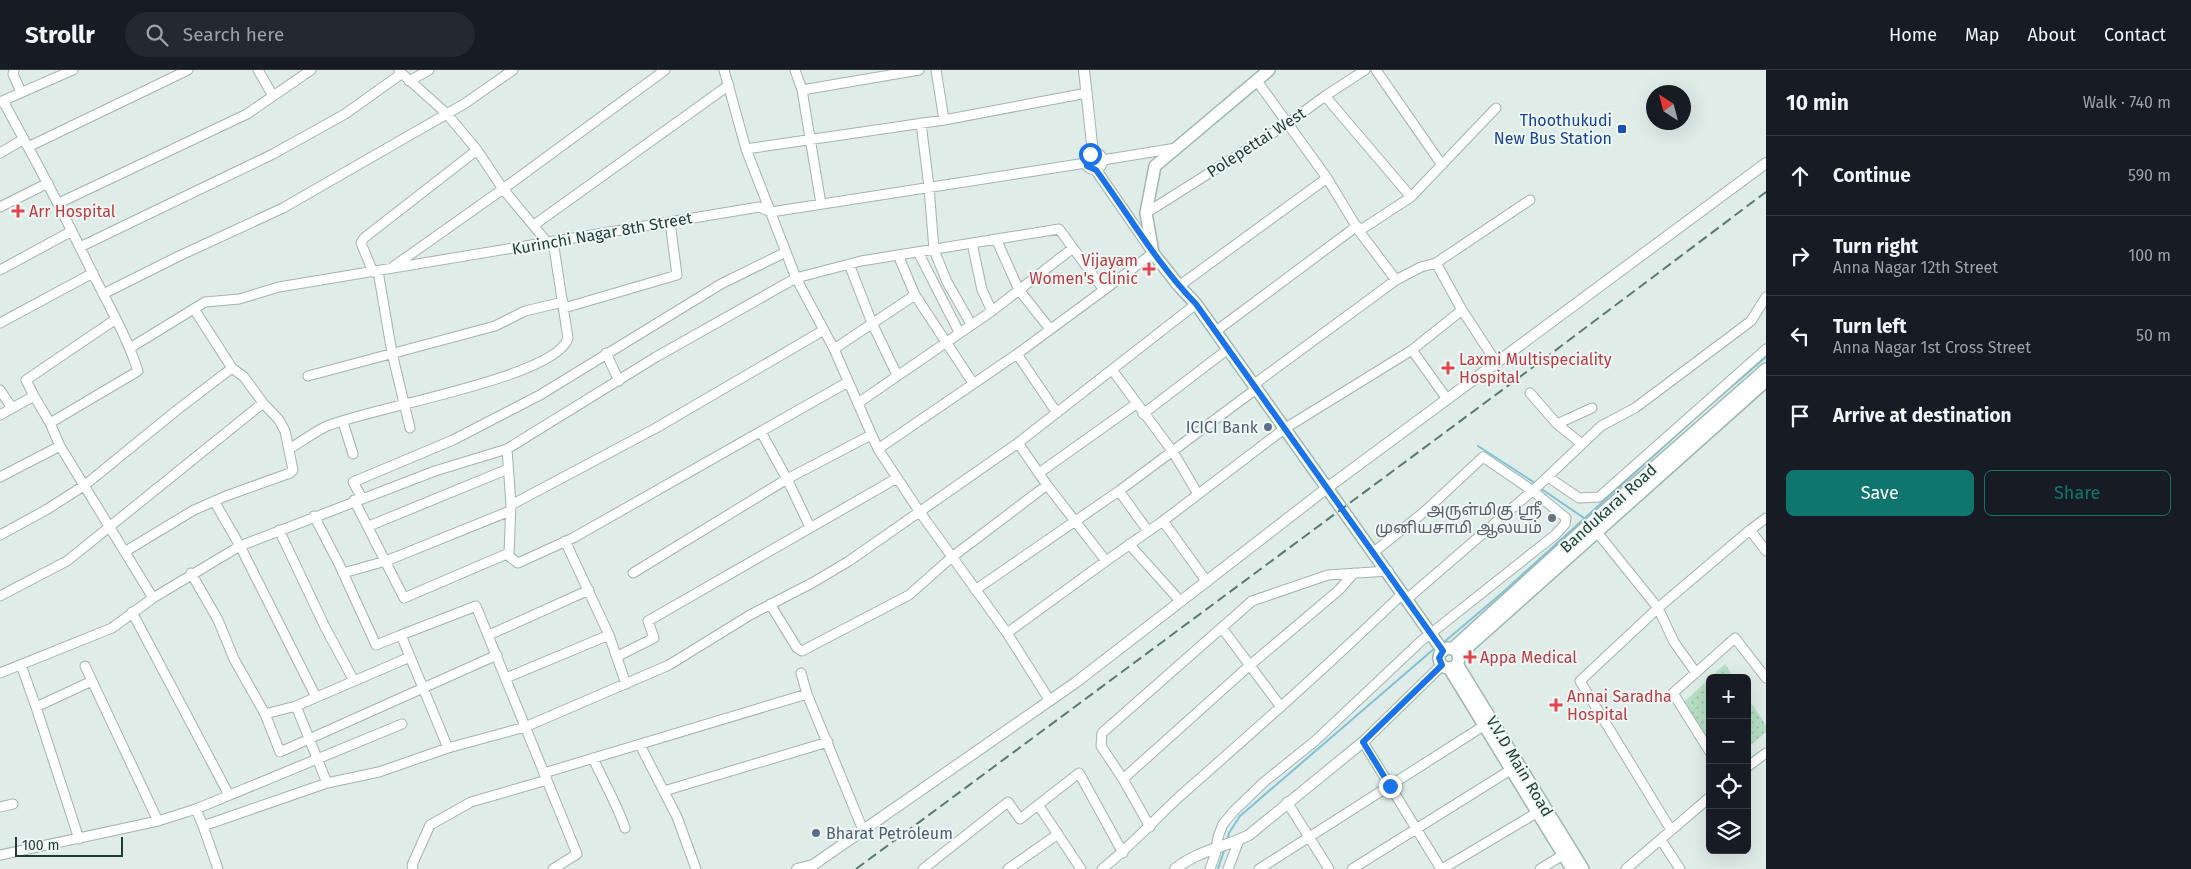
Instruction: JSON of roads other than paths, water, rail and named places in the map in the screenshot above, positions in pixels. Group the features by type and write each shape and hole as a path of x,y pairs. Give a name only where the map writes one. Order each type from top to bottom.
{"main road":[{"path":"1269,70 1156,166 1146,213 1153,253 1216,331 1446,653"},
{"name":"Bandukarai Road","path":"1446,653 1766,369"},
{"name":"Bandukarai Road","path":"1446,653 1596,531 1765,386"},
{"name":"V.V.D Main Road","path":"1446,653 1485,725 1572,869"},
{"name":"V.V.D Main Road","path":"1446,653 1583,869"}],"street":[{"path":"14,70 21,92"},
{"path":"50,424 138,371 130,348 59,203 1,102 73,70"},
{"path":"0,153 188,70"},
{"path":"258,70 272,96"},
{"path":"59,203 247,114 311,70"},
{"path":"409,81 428,70"},
{"path":"103,294 283,208 464,104 513,70"},
{"path":"390,269 665,70"},
{"path":"724,70 746,149 796,278 834,349 878,449 919,511 1007,633 1050,701"},
{"path":"795,70 802,90 821,204"},
{"path":"802,90 904,71 919,70"},
{"path":"936,70 944,120"},
{"path":"1084,70 1093,153"},
{"name":"Polepettai West","path":"1146,213 1287,124 1365,70"},
{"path":"1376,70 1442,165"},
{"path":"80,247 273,154 345,114 399,72 446,113 477,150 503,189 550,242 568,338 563,348 523,371 325,427 289,449"},
{"path":"1257,81 1327,178 1358,229 1396,280"},
{"path":"534,225 729,85"},
{"path":"746,149 944,120 1087,93"},
{"path":"1325,96 1411,197"},
{"path":"1216,331 1358,229 1411,197 1496,108"},
{"path":"921,123 934,250 947,282 971,324"},
{"path":"1103,160 1176,148"},
{"path":"410,428 392,353 376,271 361,243 364,238 477,150"},
{"path":"1093,153 1099,154 1103,160 1101,166 1096,170 1089,169 1086,163 1087,156 1093,153"},
{"name":"Kurinchi Nagar 8th Street","path":"130,348 205,302 239,299 278,287 759,207 771,212 1086,163"},
{"path":"796,869 813,865 1050,701 1327,488 1766,163"},
{"path":"878,449 1016,354 1153,253 1096,170"},
{"path":"1179,286 1327,178"},
{"path":"0,208 48,183"},
{"path":"975,590 1173,452 1396,280 1421,267 1436,263 1530,200"},
{"path":"308,376 495,326 525,311 563,305 677,275 670,222"},
{"path":"0,673 112,628 132,612 191,573 240,546 434,470 507,449 656,357 796,278 849,264 1059,229 1104,290"},
{"path":"0,270 72,231"},
{"path":"996,239 1019,290 1050,329"},
{"path":"972,243 982,290 992,311"},
{"path":"858,404 897,375 992,311 1072,248"},
{"path":"509,553 404,598 369,526 353,482 454,440 540,395 721,284 786,252"},
{"path":"918,252 959,332"},
{"path":"898,255 915,295 973,384"},
{"path":"1436,263 1462,310 1496,362"},
{"path":"849,264 872,322 897,375"},
{"path":"0,323 93,273"},
{"path":"834,349 915,295"},
{"path":"1102,869 1123,853 1150,827 1163,811 1405,596 1536,488 1601,426 1634,408 1751,320 1766,297"},
{"path":"203,826 327,783 379,772 448,748 524,727 669,665 770,604 812,583 849,561 1018,443 1113,371 1196,304"},
{"path":"126,552 194,510 290,473 293,470 285,431 279,420 263,403 244,377 232,368 230,362 194,309"},
{"path":"1007,633 1106,560 1164,521 1284,428 1412,350 1462,310"},
{"path":"116,319 26,380 60,446 153,598"},
{"path":"343,573 386,561 510,508 656,428 824,330"},
{"path":"1143,414 1228,349"},
{"path":"1548,477 1580,498 1599,497 1766,349"},
{"path":"1412,350 1447,399"},
{"path":"606,353 619,381"},
{"path":"1016,354 1057,413"},
{"path":"0,535 46,510 85,485 176,410 232,368"},
{"path":"1113,371 1173,452 1198,494"},
{"path":"507,449 510,508 509,553 510,557 518,563 543,553 565,541 848,382"},
{"path":"0,390 12,408"},
{"path":"1530,393 1557,424 1582,444"},
{"path":"0,415 34,396"},
{"path":"0,596 67,561 263,403"},
{"path":"1039,473 1136,404"},
{"path":"1557,424 1592,408"},
{"path":"343,422 353,454"},
{"path":"761,432 787,479 810,527"},
{"path":"633,573 787,479 871,435"},
{"path":"1018,443 1074,521 1106,560"},
{"path":"0,478 60,446"},
{"path":"1175,869 1188,859 1204,851 1249,835 1287,802 1363,742 1565,524 1566,518 1536,488 1483,458 1424,512 1374,552"},
{"path":"369,526 508,469"},
{"path":"618,656 654,638 648,621 897,478"},
{"path":"770,604 797,648 802,651 909,595 952,557 1047,485"},
{"path":"1119,491 1148,531"},
{"path":"214,501 240,546 316,697"},
{"path":"314,516 376,645 476,606 577,854 553,869"},
{"path":"1671,830 1580,681 1658,608 1766,518"},
{"path":"1164,521 1207,582"},
{"path":"279,530 325,627 354,681"},
{"path":"1750,530 1766,551"},
{"path":"1596,531 1658,608 1674,642 1696,673"},
{"path":"565,541 618,656 626,684"},
{"path":"1129,544 1181,602"},
{"path":"1150,827 1123,779 1101,746 1102,733 1252,601 1328,575 1388,571"},
{"path":"191,573 218,620 234,659 265,714 280,752 497,655"},
{"path":"1123,779 1249,666 1339,590 1354,573"},
{"path":"489,635 589,590"},
{"path":"132,612 229,795"},
{"path":"1222,628 1281,707"},
{"path":"402,635 448,748"},
{"path":"506,678 609,635"},
{"path":"1706,746 1673,693 1735,638 1766,678"},
{"path":"1228,869 1227,844 1223,824 1234,811 1264,782 1315,741 1446,653"},
{"path":"265,714 296,706 410,657"},
{"path":"21,665 79,839"},
{"path":"85,666 158,821"},
{"path":"801,673 807,694 863,830"},
{"path":"36,707 92,680"},
{"path":"414,869 412,865 430,825 471,802 545,777 593,758 807,694"},
{"path":"296,706 327,783"},
{"path":"0,855 158,821 196,809 402,724"},
{"path":"1259,869 1485,725"},
{"path":"664,791 828,742"},
{"path":"1363,742 1442,869 1538,812"},
{"path":"640,745 677,817 696,869"},
{"path":"1751,764 1766,753"},
{"path":"593,758 625,828"},
{"path":"1352,869 1512,768"},
{"path":"923,869 1008,802 1020,819 1079,774 1123,853"},
{"path":"1626,869 1706,800"},
{"path":"1287,802 1329,869"},
{"path":"0,807 13,804"},
{"path":"1039,806 1081,869"},
{"path":"196,809 218,869"},
{"path":"1008,869 1058,834"},
{"path":"1661,840 1680,869"},
{"path":"1210,869 1215,855 1227,844"},
{"path":"1540,869 1563,855"}],"waterway":[{"path":"1443,643 1502,593 1701,413 1766,357"},
{"path":"1478,446 1535,483"},
{"path":"1540,488 1584,518"},
{"path":"1227,841 1229,833 1240,816 1435,648"},
{"path":"1218,869 1225,848"}],"railway":[{"path":"856,869 1766,192"}],"place":[{"name":"Thoothukudi New Bus Station","path":"1622,129"},
{"name":"Arr Hospital","path":"18,211"},
{"name":"Vijayam Women's Clinic","path":"1149,269"},
{"name":"Laxmi Multispeciality Hospital","path":"1448,368"},
{"name":"ICICI Bank","path":"1268,427"},
{"name":"அருள்மிகு ஶ்ரீ முனியசாமி ஆலயம்","path":"1552,518"},
{"name":"Appa Medical","path":"1470,657"},
{"name":"Annai Saradha Hospital","path":"1556,705"},
{"name":"Bharat Petroleum","path":"816,833"}]}
